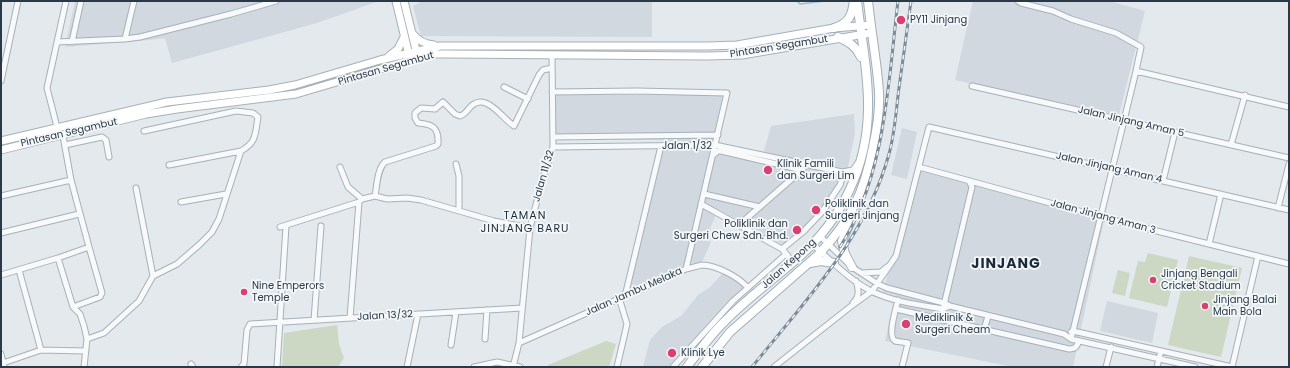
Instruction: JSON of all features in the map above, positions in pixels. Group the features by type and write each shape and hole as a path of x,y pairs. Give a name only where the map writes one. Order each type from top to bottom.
{"main road":[{"path":"396,1 409,56"},
{"path":"404,1 417,54"},
{"path":"834,28 841,26 850,17 854,1"},
{"name":"Jalan Kepong","path":"687,367 711,336 726,320 820,236 844,202 853,184 861,161 868,105 857,1"},
{"name":"Jalan Kepong","path":"702,367 730,332 828,245 853,209 865,181 876,130 879,93 868,1"},
{"name":"Pintasan Segambut","path":"1,150 63,136 146,114 296,94 440,46 737,45 834,28 860,30 871,29"},
{"name":"Pintasan Segambut","path":"417,54 742,55 838,38 860,30"},
{"path":"412,33 422,42 440,46"},
{"path":"380,60 395,52 401,46 404,37"},
{"path":"838,38 847,41 856,47 865,66"},
{"path":"519,46 550,50 552,55"},
{"name":"Pintasan Segambut","path":"1,141 167,102 269,90 295,85 380,60 409,56"},
{"path":"21,145 55,132 57,127 63,130 68,130 102,123 119,122"},
{"path":"852,267 844,254 842,241 851,221 853,209"},
{"path":"808,263 821,261 834,263"}],"street":[{"path":"1,81 18,1"},
{"path":"57,127 47,88 66,1"},
{"path":"72,42 81,1"},
{"path":"125,40 134,1"},
{"path":"57,42 125,40 231,14 276,1"},
{"path":"1018,1 1021,4 1054,11 1071,19 1116,33 1141,47 1071,339"},
{"name":"Jalan 11/32","path":"513,366 519,343 530,228 553,146 552,55"},
{"path":"375,196 380,169 385,162 436,146 438,144 436,132 432,126 430,124 418,123 415,118 415,112 421,108 435,109 443,102 455,114 460,116 464,115 474,104 486,102 507,122 514,126 528,100 539,74 543,70 552,68"},
{"path":"1136,70 1289,107"},
{"name":"Jalan Jinjang Aman 5","path":"972,86 1289,158"},
{"path":"504,87 528,100"},
{"path":"552,92 637,91 727,93 686,269"},
{"path":"1231,145 1244,95"},
{"path":"144,131 236,111 253,113 258,117 254,140 250,146 241,151 169,165"},
{"path":"842,172 851,171 857,165 867,122"},
{"name":"Jalan Jinjang Aman 4","path":"919,167 929,127 1289,210"},
{"path":"1163,181 1175,132"},
{"path":"553,137 718,135"},
{"path":"63,136 71,180 87,248 102,293 100,297 73,307"},
{"path":"65,145 102,137 106,140 109,157"},
{"name":"Jalan 1/32","path":"553,146 715,145 842,172"},
{"path":"617,367 627,324 620,301 626,292 661,146"},
{"path":"86,339 104,333 139,301 153,276 177,264 212,232 219,219 241,151"},
{"path":"713,155 718,151 722,151 802,170"},
{"path":"456,164 459,174 459,210"},
{"path":"739,225 802,170 805,164"},
{"path":"1278,208 1289,164"},
{"path":"340,167 348,187 360,200 350,318"},
{"path":"774,367 872,291 878,284 896,256 919,167"},
{"name":"Jalan Jinjang Aman 3","path":"919,167 1101,217 1289,264"},
{"path":"842,172 847,175 850,180 844,202"},
{"path":"673,367 734,301 822,212 840,185 842,172"},
{"path":"1,196 71,180"},
{"path":"942,320 944,303 972,187 970,181"},
{"path":"136,188 153,276"},
{"path":"181,202 226,194"},
{"path":"704,194 760,207"},
{"path":"1209,244 1221,194"},
{"path":"280,227 375,196 387,199 407,198 420,200 494,221 530,228"},
{"path":"701,204 784,252 791,263"},
{"path":"1,233 79,214"},
{"path":"277,367 286,226"},
{"path":"314,320 321,226"},
{"path":"820,236 852,267 878,284 887,288 988,316 1064,334 1071,339 1195,367"},
{"path":"812,244 855,280 872,291 886,297 943,309 950,306"},
{"path":"1,275 87,248"},
{"path":"1064,334 1073,331 1232,367 1258,256"},
{"path":"58,258 73,307 80,314 83,320 86,339 84,367"},
{"path":"860,273 881,272 891,263"},
{"name":"Jalan Jambu Melaka","path":"519,343 622,296 686,269 701,265 710,266 727,272 746,284 748,288"},
{"path":"19,270 42,350"},
{"path":"850,307 857,300 858,292 855,280"},
{"path":"898,300 891,332 892,338 896,341 908,343 902,367"},
{"name":"Jalan 13/32","path":"242,367 244,364 246,330 250,324 279,321 522,308"},
{"path":"896,309 1069,349 1074,349 1079,341"},
{"path":"485,339 487,310"},
{"path":"451,345 456,312"},
{"path":"407,367 418,314"},
{"path":"984,330 988,316"},
{"path":"1106,367 1113,340"},
{"path":"1,354 4,365 42,350 86,351"},
{"path":"1157,367 1161,351"},
{"path":"474,367 497,362 520,367"}],"shaded area":[{"path":"75,1 379,1 317,23 172,63 165,38 65,47"},
{"path":"420,1 652,1 652,37 421,36 413,6"},
{"path":"973,1 1109,1 1145,11 1119,115 955,80"},
{"path":"554,95 723,95 711,149 762,158 771,126 854,114 855,133 845,181 830,208 784,245 718,209 706,239 711,242 702,262 684,265 629,291 664,140 556,140"},
{"path":"902,128 917,132 907,179 891,175"},
{"path":"916,167 1104,220 1073,367 1013,367 885,341 895,295 883,292"},
{"path":"723,273 746,287 670,367 643,367 650,340 662,327 681,316 698,295 710,287"},
{"path":"1107,301 1158,313 1152,343 1100,331"}],"green space":[{"name":"Jinjang Bengali Cricket Stadium","path":"1148,253 1178,260 1167,307 1129,298 1138,261 1145,262"},
{"name":"Jinjang Balai Main Bola","path":"1189,256 1242,268 1221,357 1168,345"},
{"path":"1118,270 1130,273 1125,296 1112,293"},
{"path":"337,325 339,344 344,358 338,367 282,367 284,333"},
{"path":"606,341 616,344 609,367 548,367 548,365"}],"waterway":[{"path":"797,1 800,4 825,1"}],"railway":[{"path":"840,247 855,219 867,190 876,159 887,96 898,1"},
{"path":"752,367 813,293 832,267 850,241 879,185 893,138 911,1"}],"place":[{"name":"PY11 Jinjang","path":"901,20"},
{"name":"Klinik Famili dan Surgeri Lim","path":"768,170"},
{"name":"Poliklinik dan Surgeri Jinjang","path":"816,210"},
{"name":"Poliklinik dan Surgeri Chew Sdn. Bhd.","path":"797,230"},
{"name":"Jinjang Bengali Cricket Stadium","path":"1153,280"},
{"name":"Nine Emperors Temple","path":"244,292"},
{"name":"Jinjang Balai Main Bola","path":"1205,306"},
{"name":"Mediklinik & Surgeri Cheam","path":"906,324"},
{"name":"Klinik Lye","path":"672,353"}],"district":[{"name":"TAMAN JINJANG BARU","path":"525,222"},
{"name":"JINJANG","path":"1006,264"}]}
